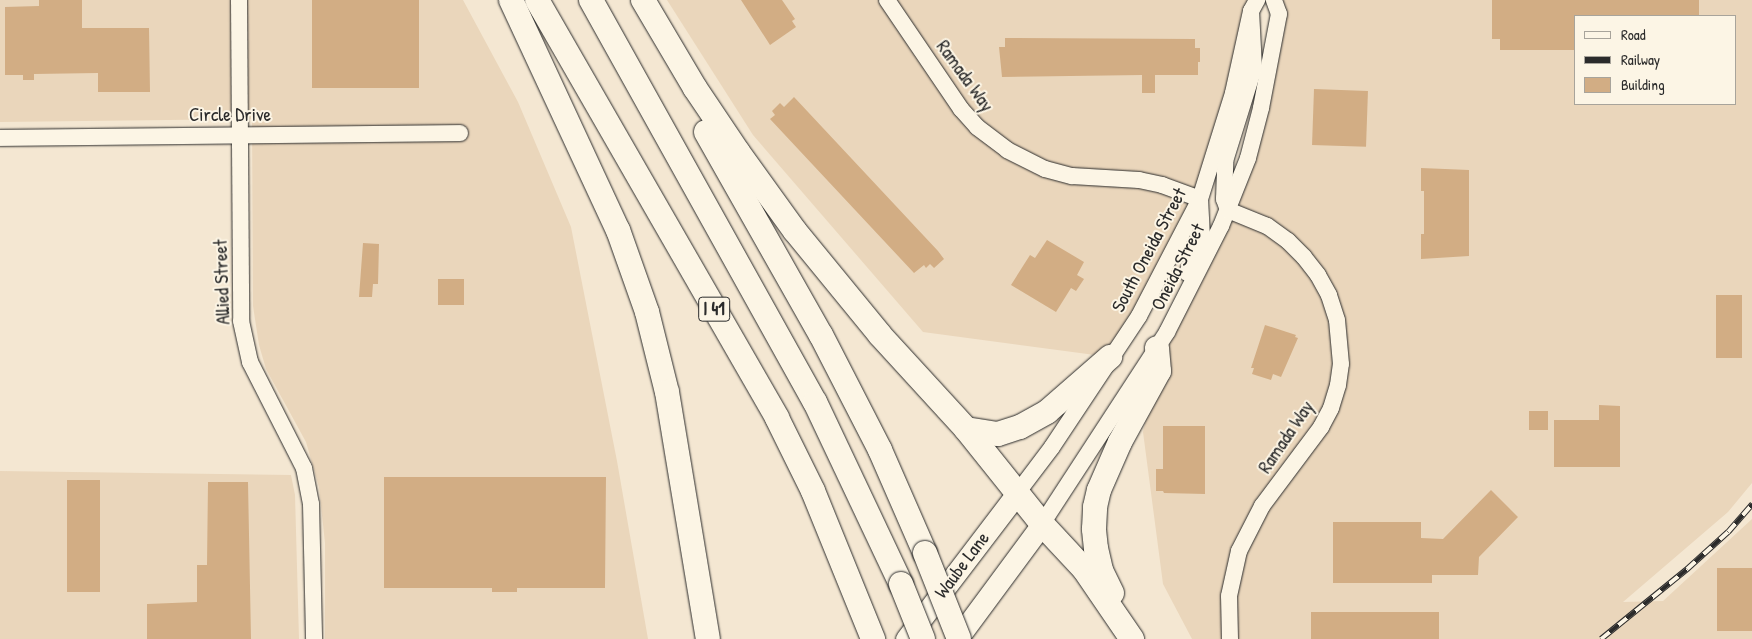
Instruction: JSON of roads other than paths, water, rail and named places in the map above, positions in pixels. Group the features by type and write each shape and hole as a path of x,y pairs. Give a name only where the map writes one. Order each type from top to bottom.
{"highway":[{"path":"511,0 618,230 647,312 667,392 708,639"},
{"name":"I 41","path":"537,0 777,418 813,491 871,634"},
{"name":"I 41","path":"591,0 815,402 902,584 923,639"},
{"path":"632,0 821,335 880,450 925,553 958,639"},
{"path":"643,0 700,96 796,231 880,335 966,428 1042,524 1084,569 1130,635"},
{"path":"1130,635 1101,570 1094,529 1095,506 1099,490 1120,442 1159,371 1157,348"},
{"path":"966,428 998,434 1020,427 1048,412 1110,357"}],"main road":[{"name":"Waube Lane","path":"906,639 1018,492"},
{"name":"Waube Lane","path":"958,639 1042,524"}],"street":[{"name":"Allied Street","path":"239,0 241,321 250,362 304,468 311,504 314,639"},
{"name":"Ramada Way","path":"887,0 961,109 977,127 1007,150 1042,168 1072,176 1139,180 1162,185 1200,199"},
{"name":"Oneida Street","path":"1042,524 1157,348 1207,256 1228,210 1248,158 1261,108 1280,14 1274,0"},
{"name":"South Oneida Street","path":"1018,492 1052,447 1139,316 1200,199 1233,93 1254,6"},
{"path":"1228,210 1224,199 1225,161 1254,68 1254,6"},
{"name":"Circle Drive","path":"0,138 460,133"},
{"path":"1157,348 1166,314 1191,267 1202,238 1200,199"},
{"name":"Ramada Way","path":"1228,210 1267,226 1288,241 1318,275 1329,295 1337,320 1341,364 1331,408 1321,427 1262,506 1239,551 1230,596 1230,639"}],"railway":[{"path":"1601,639 1687,569 1728,532 1752,504"}]}
